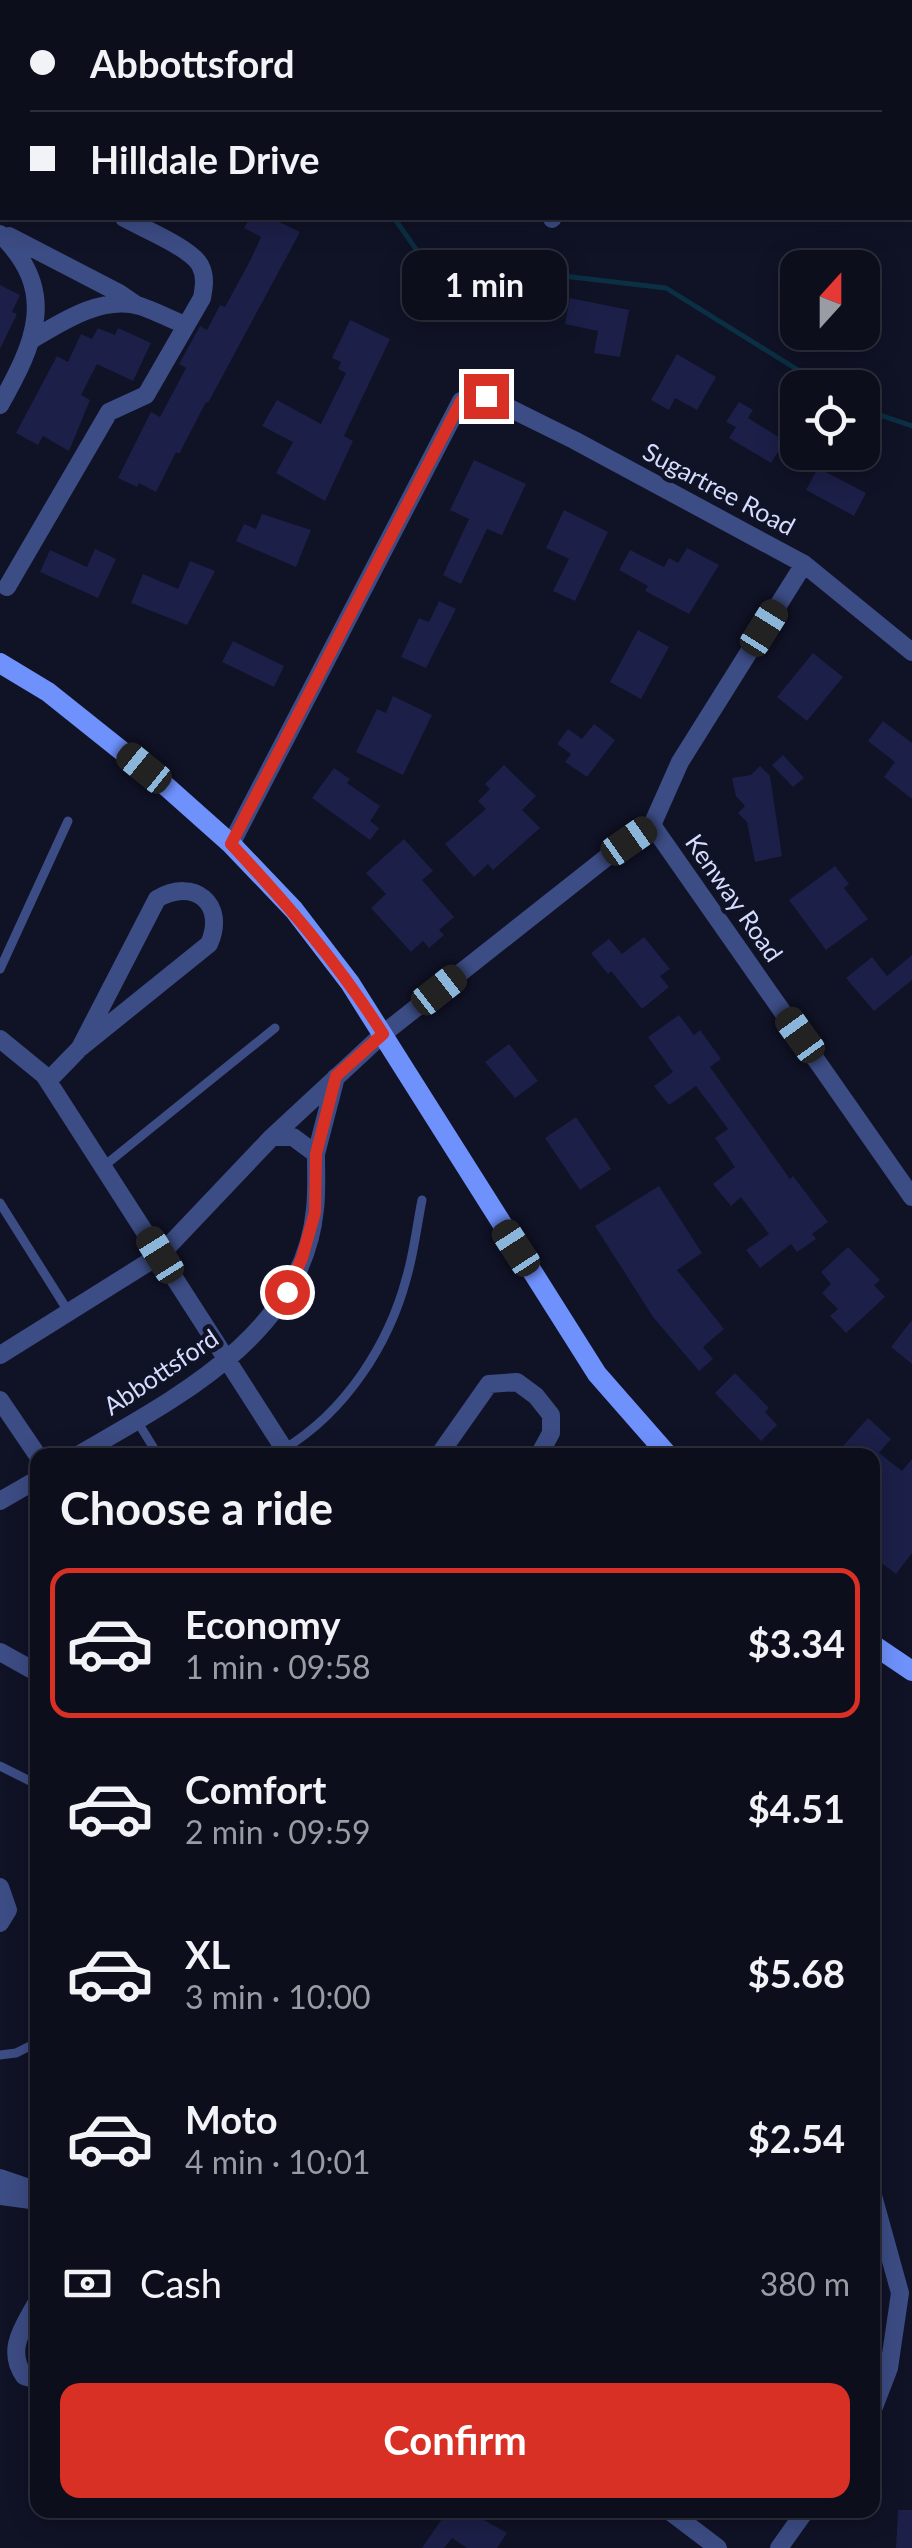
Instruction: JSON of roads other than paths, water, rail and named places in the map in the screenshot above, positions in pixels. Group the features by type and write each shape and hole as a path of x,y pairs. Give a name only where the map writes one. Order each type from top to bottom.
{"main road":[{"path":"0,663 48,692 100,732 231,844 294,910 350,983 596,1374 662,1448"},
{"path":"880,1649 912,1671"}],"street":[{"path":"7,587 109,412 146,395 202,298 200,266 191,255 128,220"},
{"path":"0,233 136,304 185,325"},
{"path":"0,233 21,255 32,277 36,312 33,339 3,392"},
{"path":"33,339 76,314 136,304"},
{"name":"Sugartree Road","path":"231,844 461,401 486,396 804,564 912,652"},
{"path":"0,1355 160,1255 272,1137 383,1034 607,856 652,825 680,762 804,564"},
{"name":"Kenway Road","path":"652,825 912,1196"},
{"path":"48,1081 80,1048 209,944 215,930 215,912 201,896 186,890 170,891 157,899 80,1048"},
{"path":"0,1039 19,1051 48,1081 284,1448"},
{"name":"Abbottsford","path":"90,1448 229,1360 287,1292 315,1212 316,1154 336,1076"},
{"path":"272,1137 293,1137 316,1154"},
{"path":"445,1448 490,1384 516,1382 536,1396 550,1414 551,1433 543,1448"},
{"path":"0,1400 33,1448"},
{"path":"0,1502 30,1484"},
{"path":"0,1652 30,1668"},
{"path":"0,1886 8,1910 0,1924"},
{"path":"0,2178 30,2187"},
{"path":"0,2196 30,2199"},
{"path":"880,2221 900,2294 889,2368 880,2391"},
{"path":"30,2313 17,2335 16,2358 24,2376 30,2378"},
{"path":"679,2518 718,2548"},
{"path":"779,2548 800,2518"}],"lane":[{"path":"0,969 68,821"},
{"path":"104,1166 275,1028"},
{"path":"291,1448 337,1408 378,1348 407,1278 422,1200"},
{"path":"0,1203 68,1310"},
{"path":"137,1420 154,1448"},
{"path":"0,1766 30,1781"},
{"path":"0,2055 30,2046"}],"waterway":[{"path":"395,220 423,259 472,281 529,272 666,288 798,370"},
{"path":"880,415 912,426"}]}
